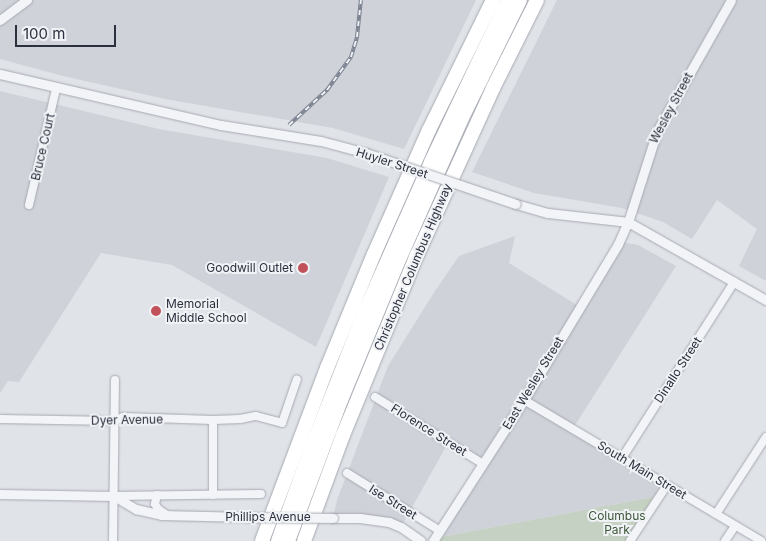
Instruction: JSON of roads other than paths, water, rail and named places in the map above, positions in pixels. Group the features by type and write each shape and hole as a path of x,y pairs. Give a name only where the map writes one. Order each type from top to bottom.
{"highway":[{"path":"262,541 316,396 374,254 429,130 493,0"},
{"name":"Christopher Columbus Highway","path":"278,541 325,414 381,274 430,162 508,0"},
{"name":"Christopher Columbus Highway","path":"288,541 332,423 390,278 462,118 520,0"},
{"name":"Christopher Columbus Highway","path":"304,541 347,426 417,254 493,88 537,0"}],"street":[{"path":"0,20 27,0"},
{"name":"Wesley Street","path":"628,222 657,131 731,0"},
{"name":"Huyler Street","path":"0,74 56,89 221,125 321,141 366,153 548,213 628,222 766,300"},
{"name":"Bruce Court","path":"29,205 56,89"},
{"name":"East Wesley Street","path":"433,541 524,400 628,222"},
{"name":"Dinallo Street","path":"622,458 734,282"},
{"path":"113,541 115,380"},
{"name":"Dyer Avenue","path":"0,419 114,421 123,418 213,420 262,416 282,423 297,380"},
{"name":"Florence Street","path":"375,397 483,464"},
{"name":"South Main Street","path":"524,400 761,541"},
{"path":"213,420 213,495"},
{"path":"716,514 766,437"},
{"name":"Ise Street","path":"347,473 440,531"},
{"path":"630,541 667,485"},
{"name":"Phillips Avenue","path":"0,494 114,496 261,494"},
{"path":"157,495 154,504 158,509 171,517"},
{"name":"Phillips Avenue","path":"114,496 136,509 171,517 360,518 389,522 401,527 421,541"},
{"path":"725,541 735,526"}],"railway":[{"path":"289,125 327,90 351,57 357,37 361,0"}],"place":[{"name":"Goodwill Outlet","path":"303,268"},
{"name":"Memorial Middle School","path":"156,311"}],"park label":[{"name":"Columbus Park","path":"617,523"}]}
